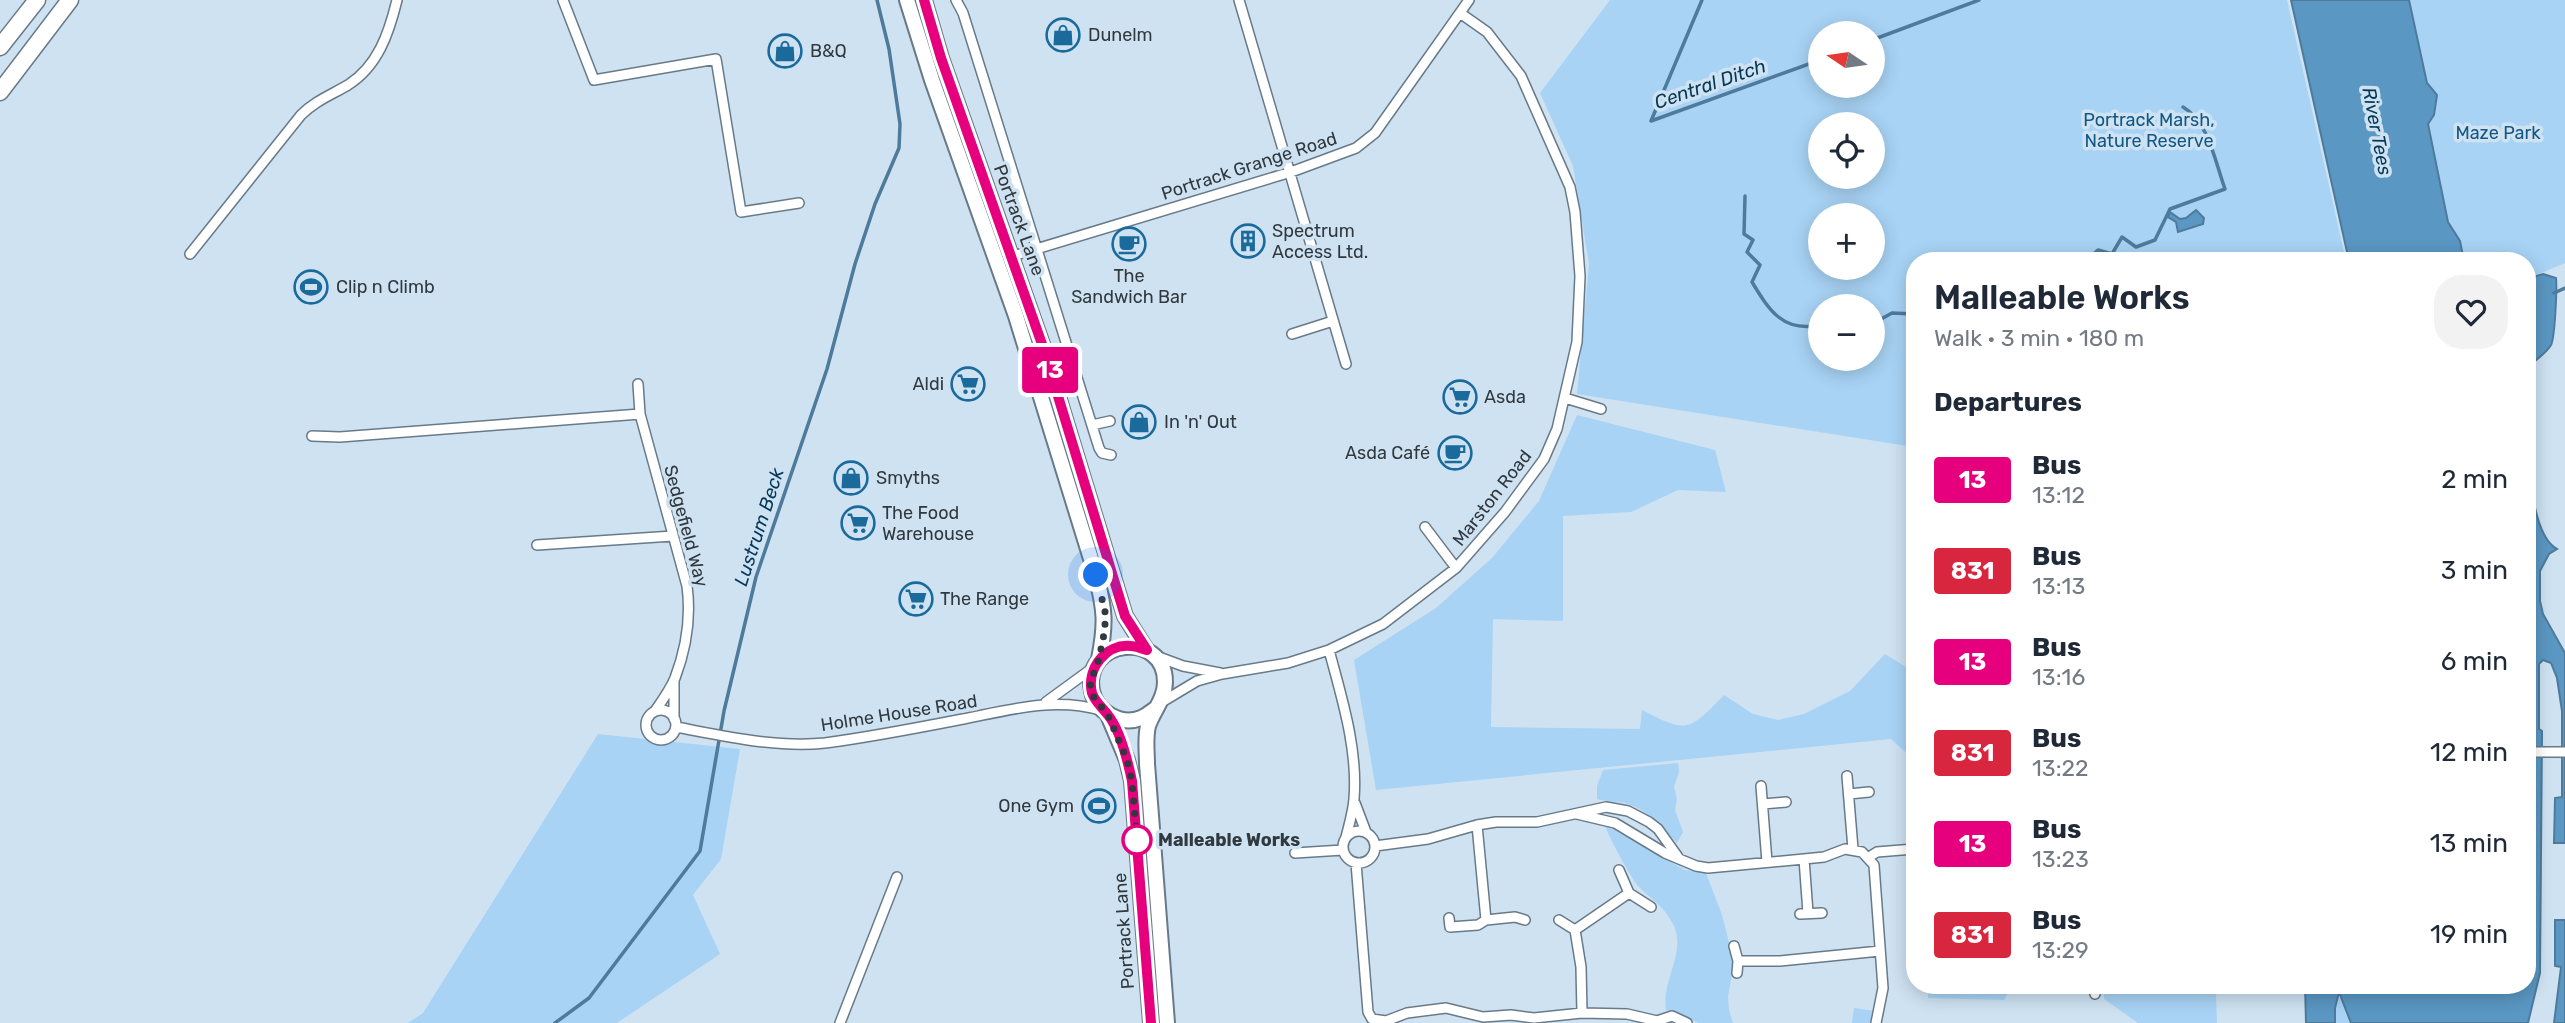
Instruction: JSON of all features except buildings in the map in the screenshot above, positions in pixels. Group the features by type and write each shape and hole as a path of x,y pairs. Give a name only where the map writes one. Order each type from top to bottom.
{"highway":[{"path":"0,45 30,0"},
{"path":"0,45 37,0"},
{"path":"0,92 70,0"}],"main road":[{"name":"Portrack Lane","path":"907,0 932,80 1016,316 1105,611 1105,629 1090,683 1093,696 1105,713 1127,760 1132,781 1151,1023"},
{"name":"Portrack Lane","path":"924,0 1043,347 1119,597 1129,624 1161,666 1165,681 1148,728 1147,770 1167,1023"},
{"path":"1097,663 1113,648 1130,646 1150,653"},
{"path":"1105,713 1127,721 1142,718 1157,707"}],"street":[{"path":"190,254 301,115 316,102 346,86 366,70 386,37 397,0"},
{"path":"563,0 594,80 716,59 741,212 799,203"},
{"name":"Portrack Lane","path":"957,0 1099,448 1102,453 1111,455"},
{"path":"1240,0 1346,364"},
{"name":"Portrack Grange Road","path":"1013,256 1291,172 1356,149 1375,133 1469,0"},
{"name":"Marston Road","path":"1157,707 1191,684 1222,674 1288,663 1329,650 1383,624 1456,568 1505,512 1544,459 1565,398 1581,309 1578,250 1570,187 1521,76 1487,32 1460,13"},
{"path":"1292,334 1333,321"},
{"name":"Sedgefield Way","path":"638,384 640,414 689,603 688,626 674,679 655,711"},
{"path":"1565,398 1601,409"},
{"path":"312,436 340,437 640,414"},
{"path":"1093,425 1110,421"},
{"path":"1425,527 1456,568"},
{"path":"537,545 673,536"},
{"path":"1329,650 1351,740 1354,801 1343,850 1348,858 1356,863 1372,857 1375,846 1373,838 1366,832 1354,801"},
{"name":"Marston Road","path":"1150,653 1183,666 1222,674"},
{"name":"Holme House Road","path":"1045,704 1097,663"},
{"path":"674,679 675,723 673,734 664,739 651,736 647,722 655,711 664,710 675,723"},
{"name":"Holme House Road","path":"675,723 702,732 771,743 821,743 1045,704 1074,704 1105,713"},
{"path":"2536,752 2565,752"},
{"path":"1847,776 1853,849"},
{"path":"1761,786 1767,862"},
{"path":"1849,794 1869,792"},
{"path":"1763,804 1786,802"},
{"path":"1375,846 1428,839 1477,824 1536,822 1606,807 1639,816 1658,829 1678,857"},
{"path":"1577,814 1615,823 1665,853 1685,862 1707,867 1824,857 1837,850 1853,849 1869,857 1874,865 1883,988 1876,1023"},
{"path":"1477,824 1486,920"},
{"path":"1346,837 1356,831 1366,832"},
{"path":"1295,853 1343,850"},
{"path":"1869,857 1877,852 1906,850"},
{"path":"1804,859 1804,914 1822,913"},
{"path":"1356,863 1368,1012 1372,1020 1386,1021 1406,1013 1446,1009 1483,1017 1511,1015 1534,1018 1582,1013 1627,1014 1667,1021 1672,1016 1687,1023"},
{"path":"1619,870 1629,893 1651,907"},
{"path":"840,1023 897,877"},
{"path":"1575,930 1629,893"},
{"path":"1449,918 1450,927 1478,925 1486,920 1515,917 1525,920"},
{"path":"1559,920 1575,930 1581,967 1582,1013"},
{"path":"1734,946 1738,961 1737,973"},
{"path":"1738,961 1780,961 1880,951"}],"green space":[{"name":"Portrack Marsh, Nature Reserve","path":"1610,0 2287,0 2344,252 1906,252 1906,446 1577,394 1589,264 1573,166 1540,93"},
{"name":"Maze Park","path":"2409,0 2565,0 2565,263 2536,275 2536,252 2462,252 2460,241 2448,222 2428,124 2434,115 2437,95 2427,83"},
{"path":"1577,415 1715,450 1726,492 1678,490 1631,512 1563,516 1563,621 1493,619 1491,727 1640,729 1642,710 1669,723 1687,725 1703,716 1724,695 1753,714 1778,720 1804,714 1850,691 1885,654 1906,667 1906,753 1891,739 1376,790 1354,660 1436,608 1492,558 1539,501"},
{"path":"598,734 740,749 721,859 693,895 720,954 617,1023 408,1023 423,1013"},
{"path":"1678,763 1679,772 1674,787 1677,799 1675,810 1683,832 1677,843 1654,819 1641,810 1625,803 1597,799 1597,786 1603,770"},
{"path":"1605,825 1685,870 1706,873 1722,915 1732,954 1728,996 1733,1023 1699,1023 1666,1010 1665,999 1677,947 1674,926 1663,909 1638,886"},
{"path":"1928,994 2008,994 2004,1000 1928,998"},
{"path":"2104,994 2217,994 2217,1023 2138,1023 2104,999"},
{"path":"2340,994 2351,1023 2335,1023 2335,1008"},
{"path":"1854,1008 1875,1011 1871,1023 1852,1023"}],"water":[{"name":"River Tees","path":"2291,0 2409,0 2427,83 2437,95 2434,115 2428,124 2448,222 2460,241 2462,252 2347,252"},
{"path":"2196,210 2204,218 2203,224 2178,232 2176,222 2168,217 2170,212 2180,219 2186,218"},
{"path":"2543,274 2556,278 2551,345 2536,360 2536,276"},
{"path":"2536,510 2544,535 2557,549 2549,554 2540,571 2540,601 2543,614 2565,653 2565,843 2554,843 2555,798 2562,797 2562,711 2557,678 2551,663 2543,660 2539,664 2539,729 2542,731 2540,973 2536,990"},
{"path":"2555,920 2565,920 2565,1023 2554,1023 2561,967 2555,966"},
{"path":"2305,994 2338,994 2335,1023 2306,1023"},
{"path":"2340,994 2535,994 2528,1023 2351,1023"}],"waterway":[{"name":"Lustrum Beck","path":"555,1023 589,998 700,851 724,711 756,577 827,369 855,264 875,204 899,148 900,124 889,49 877,0"},
{"name":"Central Ditch","path":"1702,0 1651,121 1808,64"},
{"name":"Central Ditch","path":"1885,35 1979,0"},
{"path":"2113,252 2122,237 2136,247 2155,240 2170,209 2225,189 2205,132 2192,114 2183,107"},
{"path":"1745,196 1744,234 1753,240 1747,252 1760,265 1752,282 1778,317 1796,326 1808,327"},
{"path":"2096,252 2105,252"},
{"path":"2554,293 2565,288"},
{"path":"1885,317 1892,313 1906,314"}],"bus line":[{"name":"13","path":"924,0 941,58 1043,347 1125,616 1147,650 1130,646 1113,648 1099,659 1090,683 1093,696 1108,715 1116,732 1132,781 1151,1023"}],"place":[{"name":"Dunelm","path":"1063,35"},
{"name":"B&Q","path":"785,51"},
{"name":"Spectrum Access Ltd.","path":"1248,241"},
{"name":"The Sandwich Bar","path":"1129,244"},
{"name":"Clip n Climb","path":"311,287"},
{"name":"Aldi","path":"968,384"},
{"name":"Asda","path":"1460,397"},
{"name":"In 'n' Out","path":"1139,422"},
{"name":"Asda Café","path":"1455,453"},
{"name":"Smyths","path":"851,478"},
{"name":"The Food Warehouse","path":"858,523"},
{"name":"The Range","path":"916,599"},
{"name":"One Gym","path":"1099,806"},
{"name":"Malleable Works","path":"1137,840"}],"route":[{"path":"1096,575 1105,611 1105,629 1099,659 1090,683 1093,696 1108,715 1127,760 1132,781 1137,840"}]}
